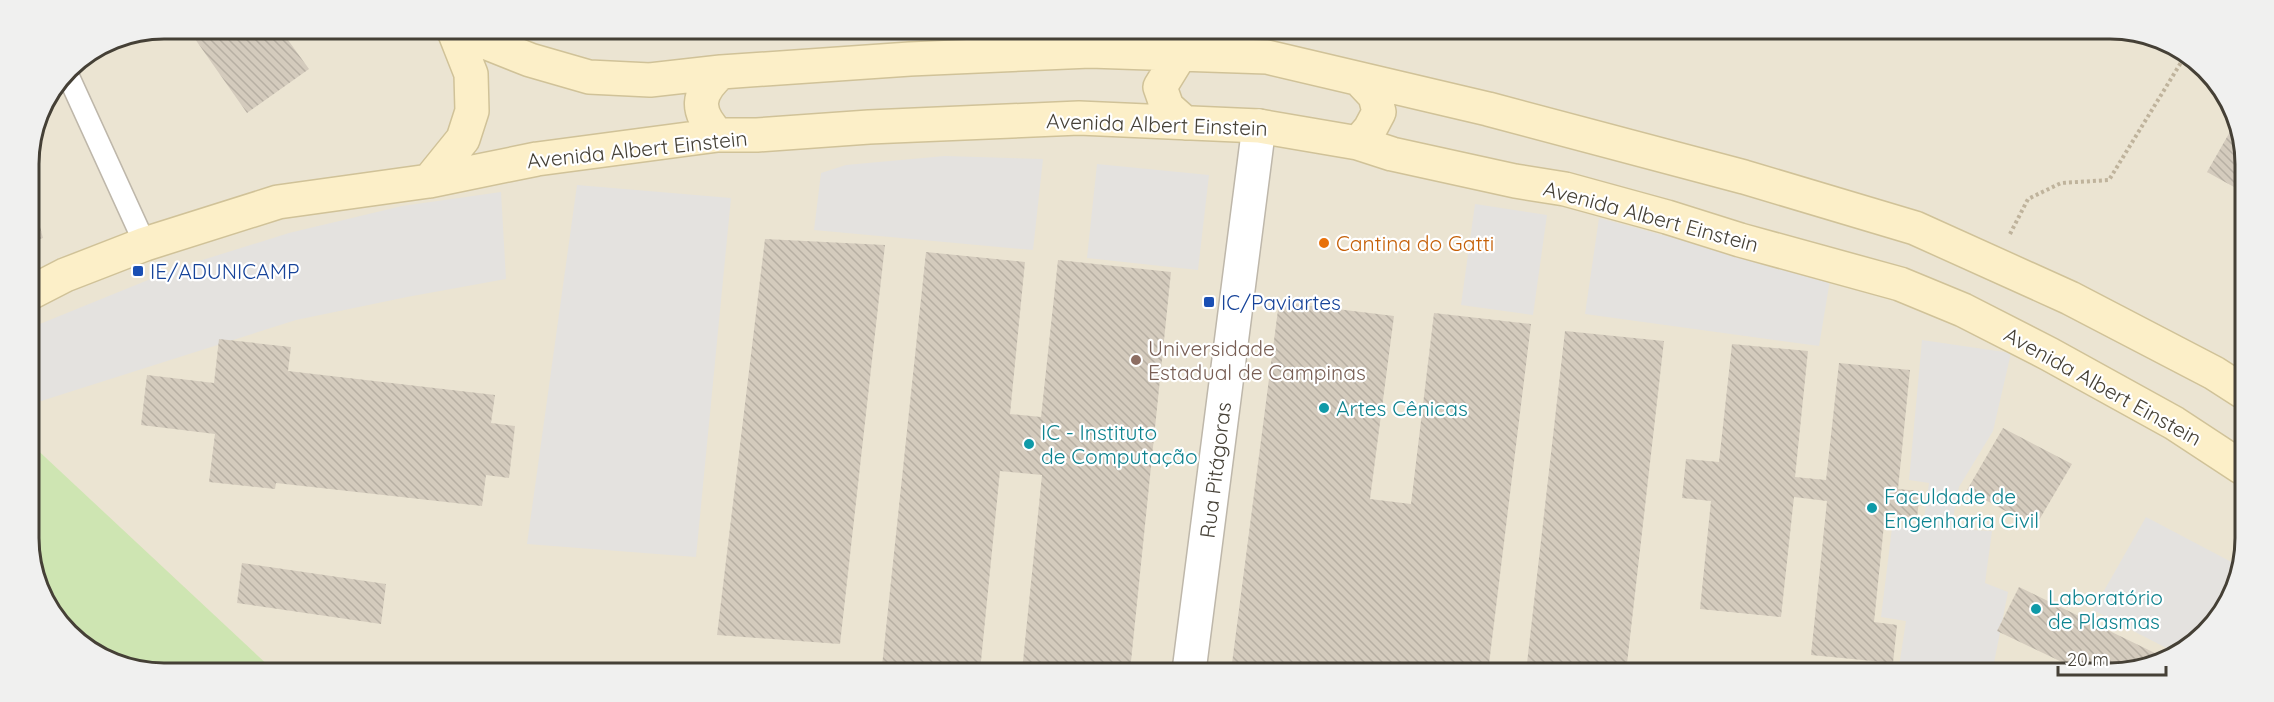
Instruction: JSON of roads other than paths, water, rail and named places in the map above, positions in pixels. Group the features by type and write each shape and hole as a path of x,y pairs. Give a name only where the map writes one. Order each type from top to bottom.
{"street":[{"path":"429,180 463,140 472,111 471,74 457,39"},
{"path":"476,39 530,60 588,77 650,80 721,72 899,60 1090,51 1267,57 1488,109 1744,177 1916,228 2070,298 2214,373 2235,386"},
{"path":"1181,53 1160,87 1167,107 1185,123"},
{"path":"718,135 705,122 701,103 707,85 721,72"},
{"path":"1358,143 1370,129 1379,112 1375,96 1359,79"},
{"name":"Avenida Albert Einstein","path":"39,288 65,275 145,244 278,202 429,180 537,159 718,135 757,135 869,127 1079,118 1259,126 1358,143 1392,154 1515,181 1565,189 1900,284 1963,310 2049,354 2174,423 2235,463"},
{"name":"Rua Pitágoras","path":"1190,663 1259,126"}],"lane":[{"path":"71,82 145,244"}],"place":[{"name":"Cantina do Gatti","path":"1324,243"},
{"name":"IE/ADUNICAMP","path":"138,271"},
{"name":"IC/Paviartes","path":"1209,302"},
{"name":"Universidade Estadual de Campinas","path":"1136,360"},
{"name":"Artes Cênicas","path":"1324,408"},
{"name":"IC - Instituto de Computação","path":"1029,444"},
{"name":"Faculdade de Engenharia Civil","path":"1872,508"},
{"name":"Laboratório de Plasmas","path":"2036,609"}]}
